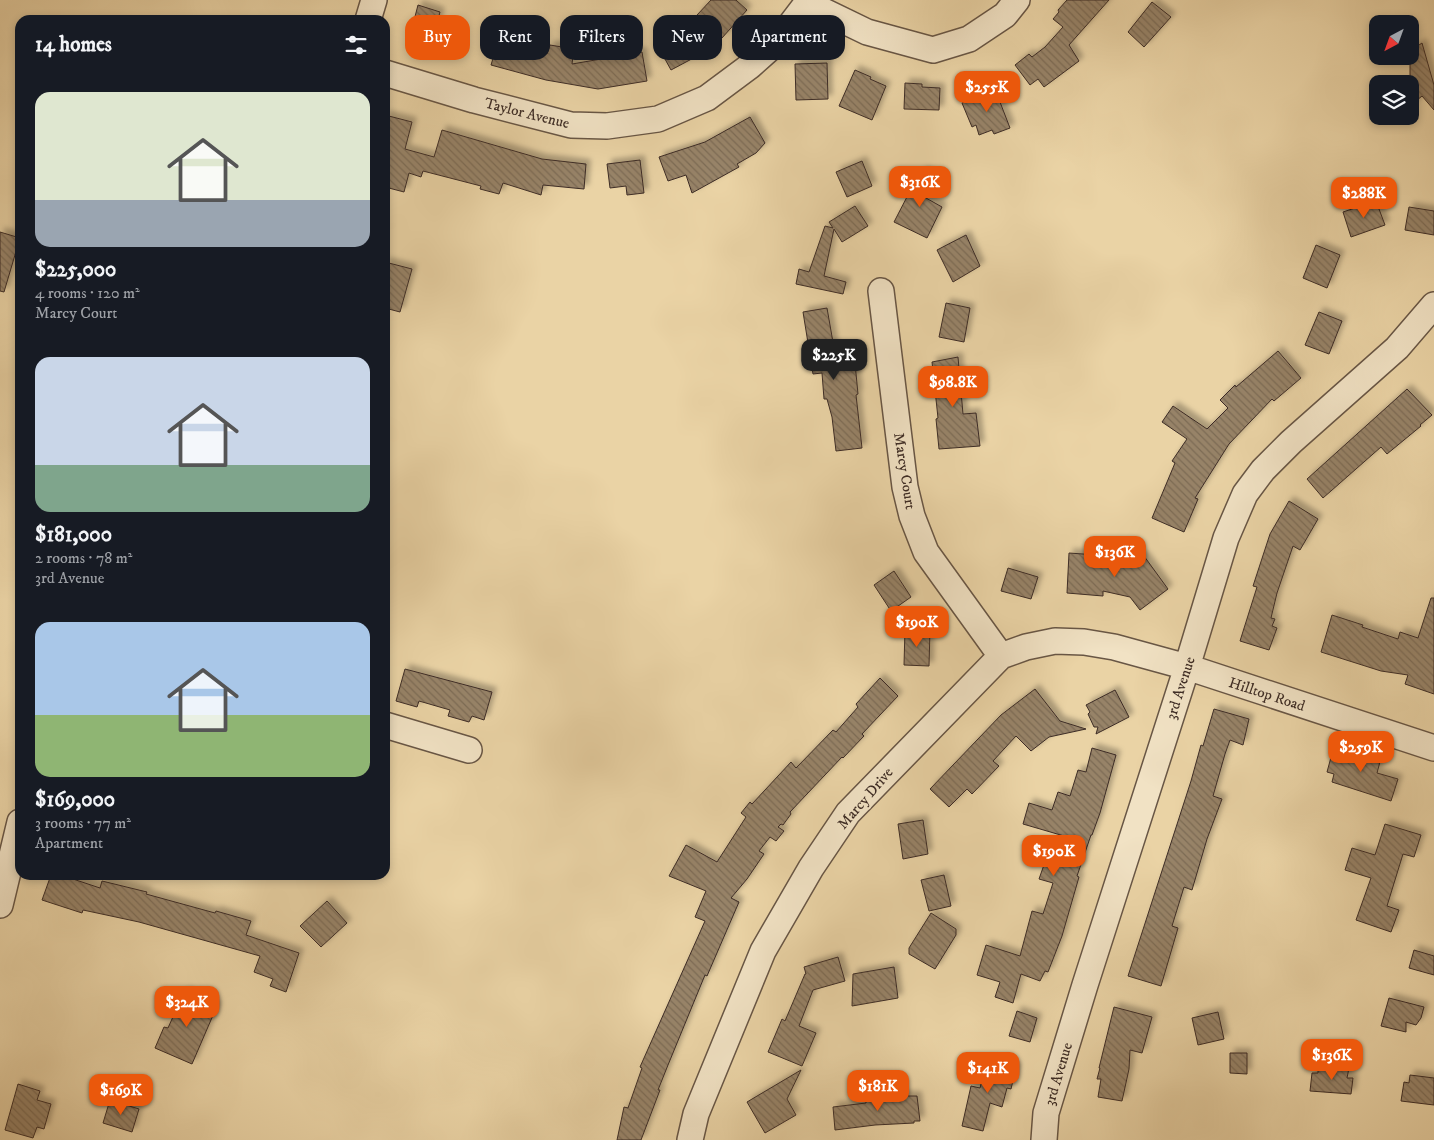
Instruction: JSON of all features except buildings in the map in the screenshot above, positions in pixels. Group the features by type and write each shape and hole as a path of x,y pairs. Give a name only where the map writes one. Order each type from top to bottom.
{"street":[{"path":"370,15 374,0"},
{"path":"807,2 867,32 933,50 969,39 1005,15 1017,0"},
{"name":"Taylor Avenue","path":"390,75 474,100 571,126 607,126 658,119 707,98 750,66 778,41 807,2"},
{"name":"Marcy Court","path":"881,291 905,487 912,516 926,552 1001,656"},
{"name":"3rd Avenue","path":"1044,1140 1046,1114 1076,1012 1226,538 1245,494 1263,470 1291,442 1397,348 1434,305"},
{"name":"Marcy Drive","path":"690,1140 696,1114 762,951 811,868 848,813 1001,656 1026,647 1055,641 1084,642 1114,647 1186,667"},
{"name":"Hilltop Road","path":"1186,667 1434,748"},
{"path":"390,726 469,750"},
{"path":"0,905 15,843"}]}
